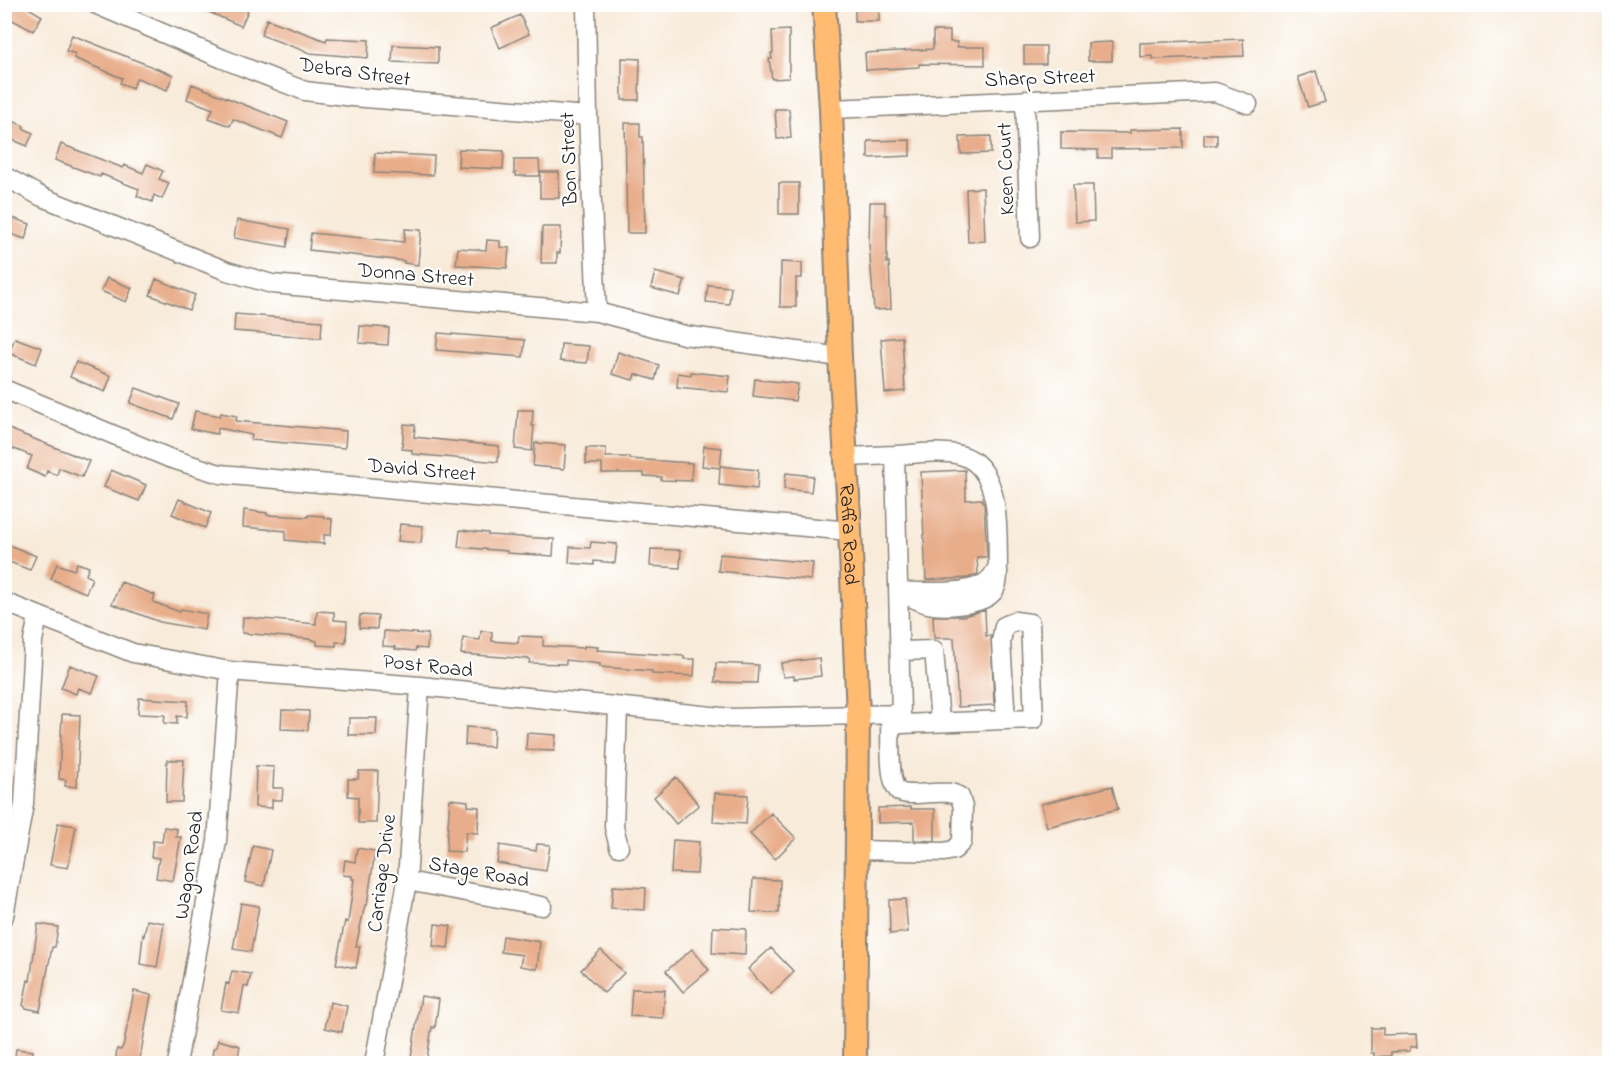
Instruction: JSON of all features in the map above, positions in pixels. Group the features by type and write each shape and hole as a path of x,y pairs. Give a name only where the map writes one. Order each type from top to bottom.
{"main road":[{"name":"Raffia Road","path":"825,4 858,715 855,1064"}],"street":[{"name":"Debra Street","path":"95,4 223,59 305,91 588,116"},
{"name":"Bon Street","path":"586,4 588,116 597,312"},
{"name":"Sharp Street","path":"831,110 1215,92 1248,104"},
{"name":"Keen Court","path":"1025,100 1030,238"},
{"name":"Donna Street","path":"4,176 42,197 227,271 272,284 597,312 684,335 840,357"},
{"name":"David Street","path":"4,389 169,458 220,474 850,531"},
{"path":"846,457 941,453 962,455 976,464 988,480 995,499 998,566 994,576 981,586 962,590 898,592"},
{"path":"857,850 944,852 954,850 962,842 963,807 960,797 950,792 901,793 896,789 892,778 900,651 895,454"},
{"name":"Post Road","path":"4,602 133,653 230,671 420,686 731,718 896,714"},
{"path":"4,916 9,865 24,804 33,641 38,616"},
{"path":"896,714 902,724 1034,719 1030,623 1015,621 1004,626 1001,642 1006,720"},
{"path":"900,651 934,651 940,723"},
{"name":"Wagon Road","path":"177,1064 217,842 230,671"},
{"name":"Carriage Drive","path":"374,1064 407,881 420,686"},
{"path":"618,707 614,827 619,847"},
{"name":"Stage Road","path":"407,881 542,906"}],"building":[{"path":"12,4 22,4 42,16 33,31 5,16"},
{"path":"190,4 232,4 248,11 241,26"},
{"path":"862,4 879,4 879,21 855,21 855,7"},
{"path":"520,15 529,34 500,48 491,28"},
{"path":"267,19 326,41 327,38 369,40 368,58 310,53 261,35"},
{"path":"789,30 789,78 772,79 769,59 772,59 771,53 773,53 772,31"},
{"path":"933,31 950,31 950,42 957,42 957,47 985,47 985,65 919,64 919,67 866,70 865,53 933,49"},
{"path":"72,35 173,75 167,90 137,78 132,88 120,83 122,78 74,58 76,54 66,51"},
{"path":"1243,39 1244,56 1153,59 1153,56 1140,57 1140,43"},
{"path":"1112,42 1112,61 1088,61 1088,43"},
{"path":"393,45 438,47 438,64 392,62"},
{"path":"1024,46 1046,46 1046,64 1024,64"},
{"path":"622,58 640,59 639,100 622,100"},
{"path":"1316,71 1325,102 1308,107 1298,77"},
{"path":"192,84 288,122 282,138 233,119 230,126 209,118 213,109 187,99"},
{"path":"775,109 789,109 791,138 777,139"},
{"path":"4,117 33,133 27,146 4,136"},
{"path":"625,123 640,123 640,137 643,137 645,233 627,233"},
{"path":"1183,129 1183,148 1111,149 1111,158 1098,158 1098,150 1061,149 1061,132 1130,133 1130,130"},
{"path":"1204,134 1217,134 1217,145 1204,145"},
{"path":"991,136 991,153 961,154 960,137"},
{"path":"910,140 910,156 868,158 868,141"},
{"path":"61,144 123,168 124,165 143,173 147,164 163,171 159,179 169,183 162,199 154,195 152,202 137,196 139,189 55,160"},
{"path":"459,149 504,151 503,169 458,167"},
{"path":"375,153 434,156 433,175 374,173"},
{"path":"514,160 539,160 540,176 516,176"},
{"path":"540,172 559,172 559,198 540,198"},
{"path":"779,183 799,183 799,214 779,214"},
{"path":"1073,185 1093,185 1094,221 1075,222"},
{"path":"983,188 985,241 968,242 966,189"},
{"path":"870,202 885,202 891,309 874,310 869,243"},
{"path":"10,217 30,224 25,239 5,232"},
{"path":"237,220 290,229 287,247 234,238"},
{"path":"542,227 561,227 560,253 557,253 557,263 541,263"},
{"path":"405,229 421,230 418,265 404,263 404,261 309,250 311,233 404,242"},
{"path":"487,240 500,241 500,247 509,248 507,268 456,265 458,248 486,250"},
{"path":"781,262 802,263 802,278 796,278 796,307 780,307"},
{"path":"655,272 685,280 680,296 651,288"},
{"path":"107,278 132,288 126,302 101,291"},
{"path":"156,279 195,295 189,310 150,295"},
{"path":"708,285 731,287 729,304 706,302"},
{"path":"235,314 322,321 321,338 234,331"},
{"path":"360,326 389,328 388,345 359,343"},
{"path":"438,333 525,340 523,357 436,350"},
{"path":"902,337 905,391 885,393 881,339"},
{"path":"15,338 42,348 36,364 9,353"},
{"path":"561,344 589,346 587,363 560,361"},
{"path":"618,352 659,365 655,380 635,374 633,380 612,374"},
{"path":"76,362 111,376 105,392 70,377"},
{"path":"691,372 730,376 728,392 677,387 678,373 691,375"},
{"path":"755,379 798,384 795,401 753,396"},
{"path":"136,388 179,404 173,419 130,403"},
{"path":"518,410 533,410 532,451 515,449"},
{"path":"195,411 220,416 221,413 237,416 236,421 346,431 345,448 251,440 252,435 218,428 217,434 191,429"},
{"path":"404,424 415,425 414,437 499,446 498,462 412,454 412,450 402,449"},
{"path":"4,427 89,461 82,477 59,468 57,475 47,471 45,477 27,469 32,456 4,445"},
{"path":"535,443 566,445 564,469 533,466"},
{"path":"704,446 722,448 720,466 758,470 757,489 719,485 720,468 702,466"},
{"path":"586,448 606,448 606,457 692,463 691,481 661,480 661,477 644,476 644,473 602,473 602,464 586,464"},
{"path":"111,470 146,485 139,501 104,487"},
{"path":"965,470 966,500 982,499 984,504 987,557 977,557 978,574 968,578 926,580 921,472"},
{"path":"786,473 813,476 811,492 784,489"},
{"path":"179,499 211,513 205,528 172,514"},
{"path":"244,510 267,513 267,515 324,516 324,518 332,519 331,535 324,535 324,544 285,540 286,531 243,527"},
{"path":"400,524 423,526 421,543 398,541"},
{"path":"460,530 488,533 488,535 554,539 553,556 458,547"},
{"path":"591,542 617,544 615,563 594,561 594,565 569,563 570,547 590,548"},
{"path":"4,543 36,556 30,570 4,560"},
{"path":"651,549 681,550 680,568 650,566"},
{"path":"720,554 813,563 811,580 718,571"},
{"path":"77,563 89,567 86,575 92,578 86,593 51,579 57,564 74,570"},
{"path":"121,582 155,595 153,602 180,612 181,609 207,614 204,630 160,622 112,604"},
{"path":"985,610 986,636 991,635 994,705 958,707 954,638 934,638 933,616 964,616"},
{"path":"317,611 334,612 334,620 347,621 346,642 336,642 336,646 317,645 317,641 309,639 242,633 243,617 316,624"},
{"path":"360,615 378,616 377,629 359,628"},
{"path":"384,631 428,634 427,649 416,648 415,651 383,646"},
{"path":"481,631 492,632 492,641 518,643 519,636 543,637 543,646 584,648 584,646 598,647 597,650 684,656 684,659 695,659 694,676 652,674 652,671 600,667 600,664 566,660 566,664 529,663 530,659 461,654 463,638 480,640"},
{"path":"819,658 821,676 794,679 794,676 783,677 781,663"},
{"path":"716,663 758,665 757,683 715,682"},
{"path":"70,665 99,676 92,693 78,688 76,694 61,688"},
{"path":"139,698 188,701 187,717 177,716 177,724 164,723 165,715 138,714"},
{"path":"282,710 309,711 308,730 281,729"},
{"path":"62,714 80,715 77,787 65,786 66,780 59,779"},
{"path":"349,718 377,718 376,735 348,735"},
{"path":"466,727 494,729 493,747 465,745"},
{"path":"527,733 556,735 554,751 526,750"},
{"path":"167,760 184,760 182,802 166,802"},
{"path":"256,766 274,767 273,788 283,788 282,800 272,800 272,808 255,807"},
{"path":"359,771 378,771 376,823 358,823 358,797 348,796 348,779 358,779"},
{"path":"676,777 699,805 676,824 654,797"},
{"path":"1112,786 1118,809 1047,827 1041,804"},
{"path":"715,793 748,795 746,824 713,822"},
{"path":"450,799 468,801 468,806 479,807 478,833 466,832 464,852 446,851"},
{"path":"911,807 911,809 935,809 935,841 914,840 914,822 878,823 878,808"},
{"path":"771,813 796,838 775,859 750,834"},
{"path":"58,823 76,826 68,868 50,865"},
{"path":"164,827 177,829 176,837 181,837 173,881 156,878 159,858 151,857 153,841 162,842"},
{"path":"673,840 699,842 697,874 671,873"},
{"path":"537,844 550,845 546,871 497,863 500,845 536,851"},
{"path":"253,846 271,850 264,886 245,882"},
{"path":"357,848 375,851 367,905 365,905 356,946 360,946 356,968 336,964 345,921 348,922 354,879 352,876 343,875 345,860 355,862"},
{"path":"753,879 780,880 779,913 751,912"},
{"path":"613,886 646,888 645,910 611,908"},
{"path":"905,899 908,932 890,934 889,900"},
{"path":"241,903 259,906 251,952 233,949"},
{"path":"147,920 164,923 157,967 140,964"},
{"path":"38,924 58,927 40,1011 26,1008 23,1005 28,980 30,981"},
{"path":"435,924 451,926 448,948 433,946"},
{"path":"713,927 746,929 745,955 712,953"},
{"path":"503,936 540,942 537,969 520,966 522,955 501,952"},
{"path":"771,948 794,972 771,994 748,969"},
{"path":"692,949 709,970 683,992 666,971"},
{"path":"601,950 624,973 604,993 581,970"},
{"path":"232,971 251,974 248,987 244,986 239,1013 221,1010 226,983 229,984"},
{"path":"632,989 665,990 663,1018 630,1016"},
{"path":"134,991 151,995 139,1064 115,1064 117,1049 121,1050 124,1043"},
{"path":"421,996 439,999 435,1028 432,1027 426,1064 410,1064"},
{"path":"330,1002 347,1006 342,1032 325,1028"},
{"path":"1371,1028 1383,1028 1383,1035 1416,1034 1417,1047 1410,1047 1410,1051 1391,1052 1391,1056 1374,1057 1374,1053 1371,1053"},
{"path":"218,1040 240,1046 237,1062 211,1064 213,1049"},
{"path":"16,1049 33,1051 32,1064 14,1064"}]}
